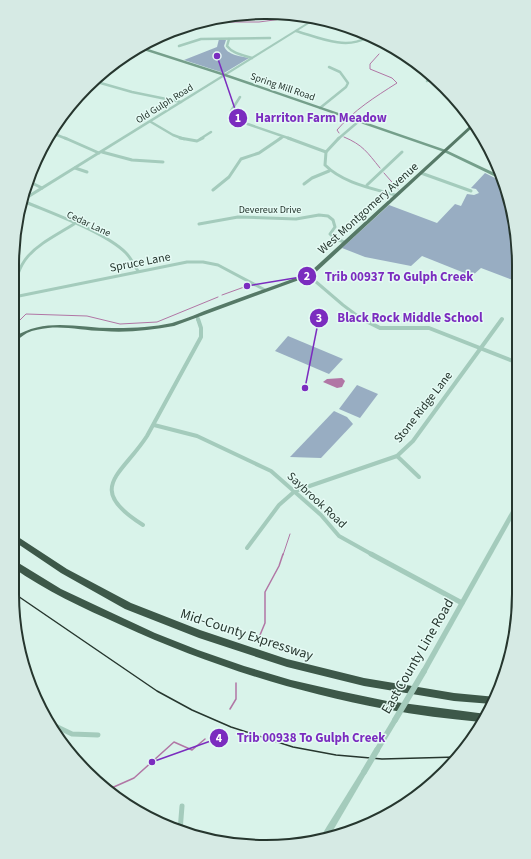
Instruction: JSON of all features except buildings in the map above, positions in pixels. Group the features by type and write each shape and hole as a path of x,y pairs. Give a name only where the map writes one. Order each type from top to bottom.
{"highway":[{"name":"Mid-County Expressway","path":"19,541 64,571 128,606 198,634 287,664 364,682 447,696 488,700"},
{"path":"19,567 49,586 144,633 226,664 304,687 343,696 402,707 479,717"}],"main road":[{"name":"Spring Mill Road","path":"146,50 225,75 445,151 495,175"},
{"name":"West Montgomery Avenue","path":"19,336 26,331 41,326 114,330 163,327 197,317 308,275 470,128"}],"street":[{"name":"Old Gulph Road","path":"28,197 309,23"},
{"path":"296,31 347,43 360,42 364,40"},
{"path":"179,46 198,38 258,40 270,38"},
{"path":"229,39 227,46 229,49 234,53 252,58"},
{"path":"320,108 347,87 348,83 344,75 329,67"},
{"path":"100,83 132,92 181,102"},
{"path":"240,97 231,111 236,120 283,138 326,152"},
{"path":"359,121 344,133 326,152 325,165 330,171 338,176 395,195"},
{"path":"151,122 168,134 186,140 199,140 211,132"},
{"path":"57,135 101,152 119,157 149,162 163,162"},
{"path":"213,190 229,176 241,159 259,153 283,138"},
{"path":"366,185 402,152"},
{"path":"75,168 87,172"},
{"path":"304,184 312,178 330,171"},
{"path":"421,173 471,191"},
{"path":"33,184 42,188"},
{"name":"Cedar Lane","path":"27,203 118,246 127,254 138,271"},
{"name":"Devereux Drive","path":"199,224 238,217 296,219 323,216 333,220 334,227 330,234 334,238 344,242"},
{"path":"19,266 35,250 74,224"},
{"name":"Spruce Lane","path":"19,296 187,262 203,262 218,265 265,290"},
{"path":"308,275 367,323 379,328 416,326 429,328 512,361"},
{"path":"143,525 120,510 113,496 112,487 120,468 140,447 154,426 201,337 201,328 197,317"},
{"name":"Stone Ridge Lane","path":"247,548 279,505 295,491 397,456 413,441 502,319"},
{"name":"Saybrook Road","path":"154,426 196,436 271,471 321,514 339,536 462,603"},
{"path":"397,456 419,477"},
{"name":"East County Line Road","path":"328,832 424,671 512,515"},
{"path":"60,728 72,734 98,735"},
{"path":"181,825 182,806"}],"shaded area":[{"path":"219,39 226,40 224,46 234,55 249,58 224,73 184,60 217,47"},
{"path":"485,173 496,178 504,202 510,233 512,280 481,268 472,276 422,256 411,266 365,257 342,248 389,205 437,223 455,204 461,206 467,194 474,195 479,193 476,189 471,188"},
{"path":"288,336 343,359 329,374 275,351"},
{"path":"342,378 345,381 342,387 337,388 323,382 327,379"},
{"path":"357,385 378,394 360,418 339,409"},
{"path":"334,411 347,417 353,424 321,458 290,457"}],"waterway":[{"path":"228,22 259,22 277,20"},
{"path":"339,133 337,130 350,116 397,83 392,78 370,69 370,64 379,54"},
{"path":"344,137 360,146 368,153 380,168"},
{"path":"384,173 398,189"},
{"path":"222,295 247,286"},
{"path":"19,321 26,314 87,316 120,324 157,322 218,297"},
{"path":"283,555 290,534"},
{"path":"260,635 265,623 265,592 279,566 283,554"},
{"path":"230,709 236,699 236,683"},
{"path":"113,787 134,778 174,742 192,750 205,739"}],"tram line":[{"path":"19,597 157,691 192,710 231,727 293,747 336,755 382,759 450,757"}],"place":[{"name":"Harriton Farm Meadow","path":"217,56"},
{"name":"Trib 00937 To Gulph Creek","path":"247,286"},
{"name":"Black Rock Middle School","path":"305,388"},
{"name":"Trib 00938 To Gulph Creek","path":"152,762"}]}
